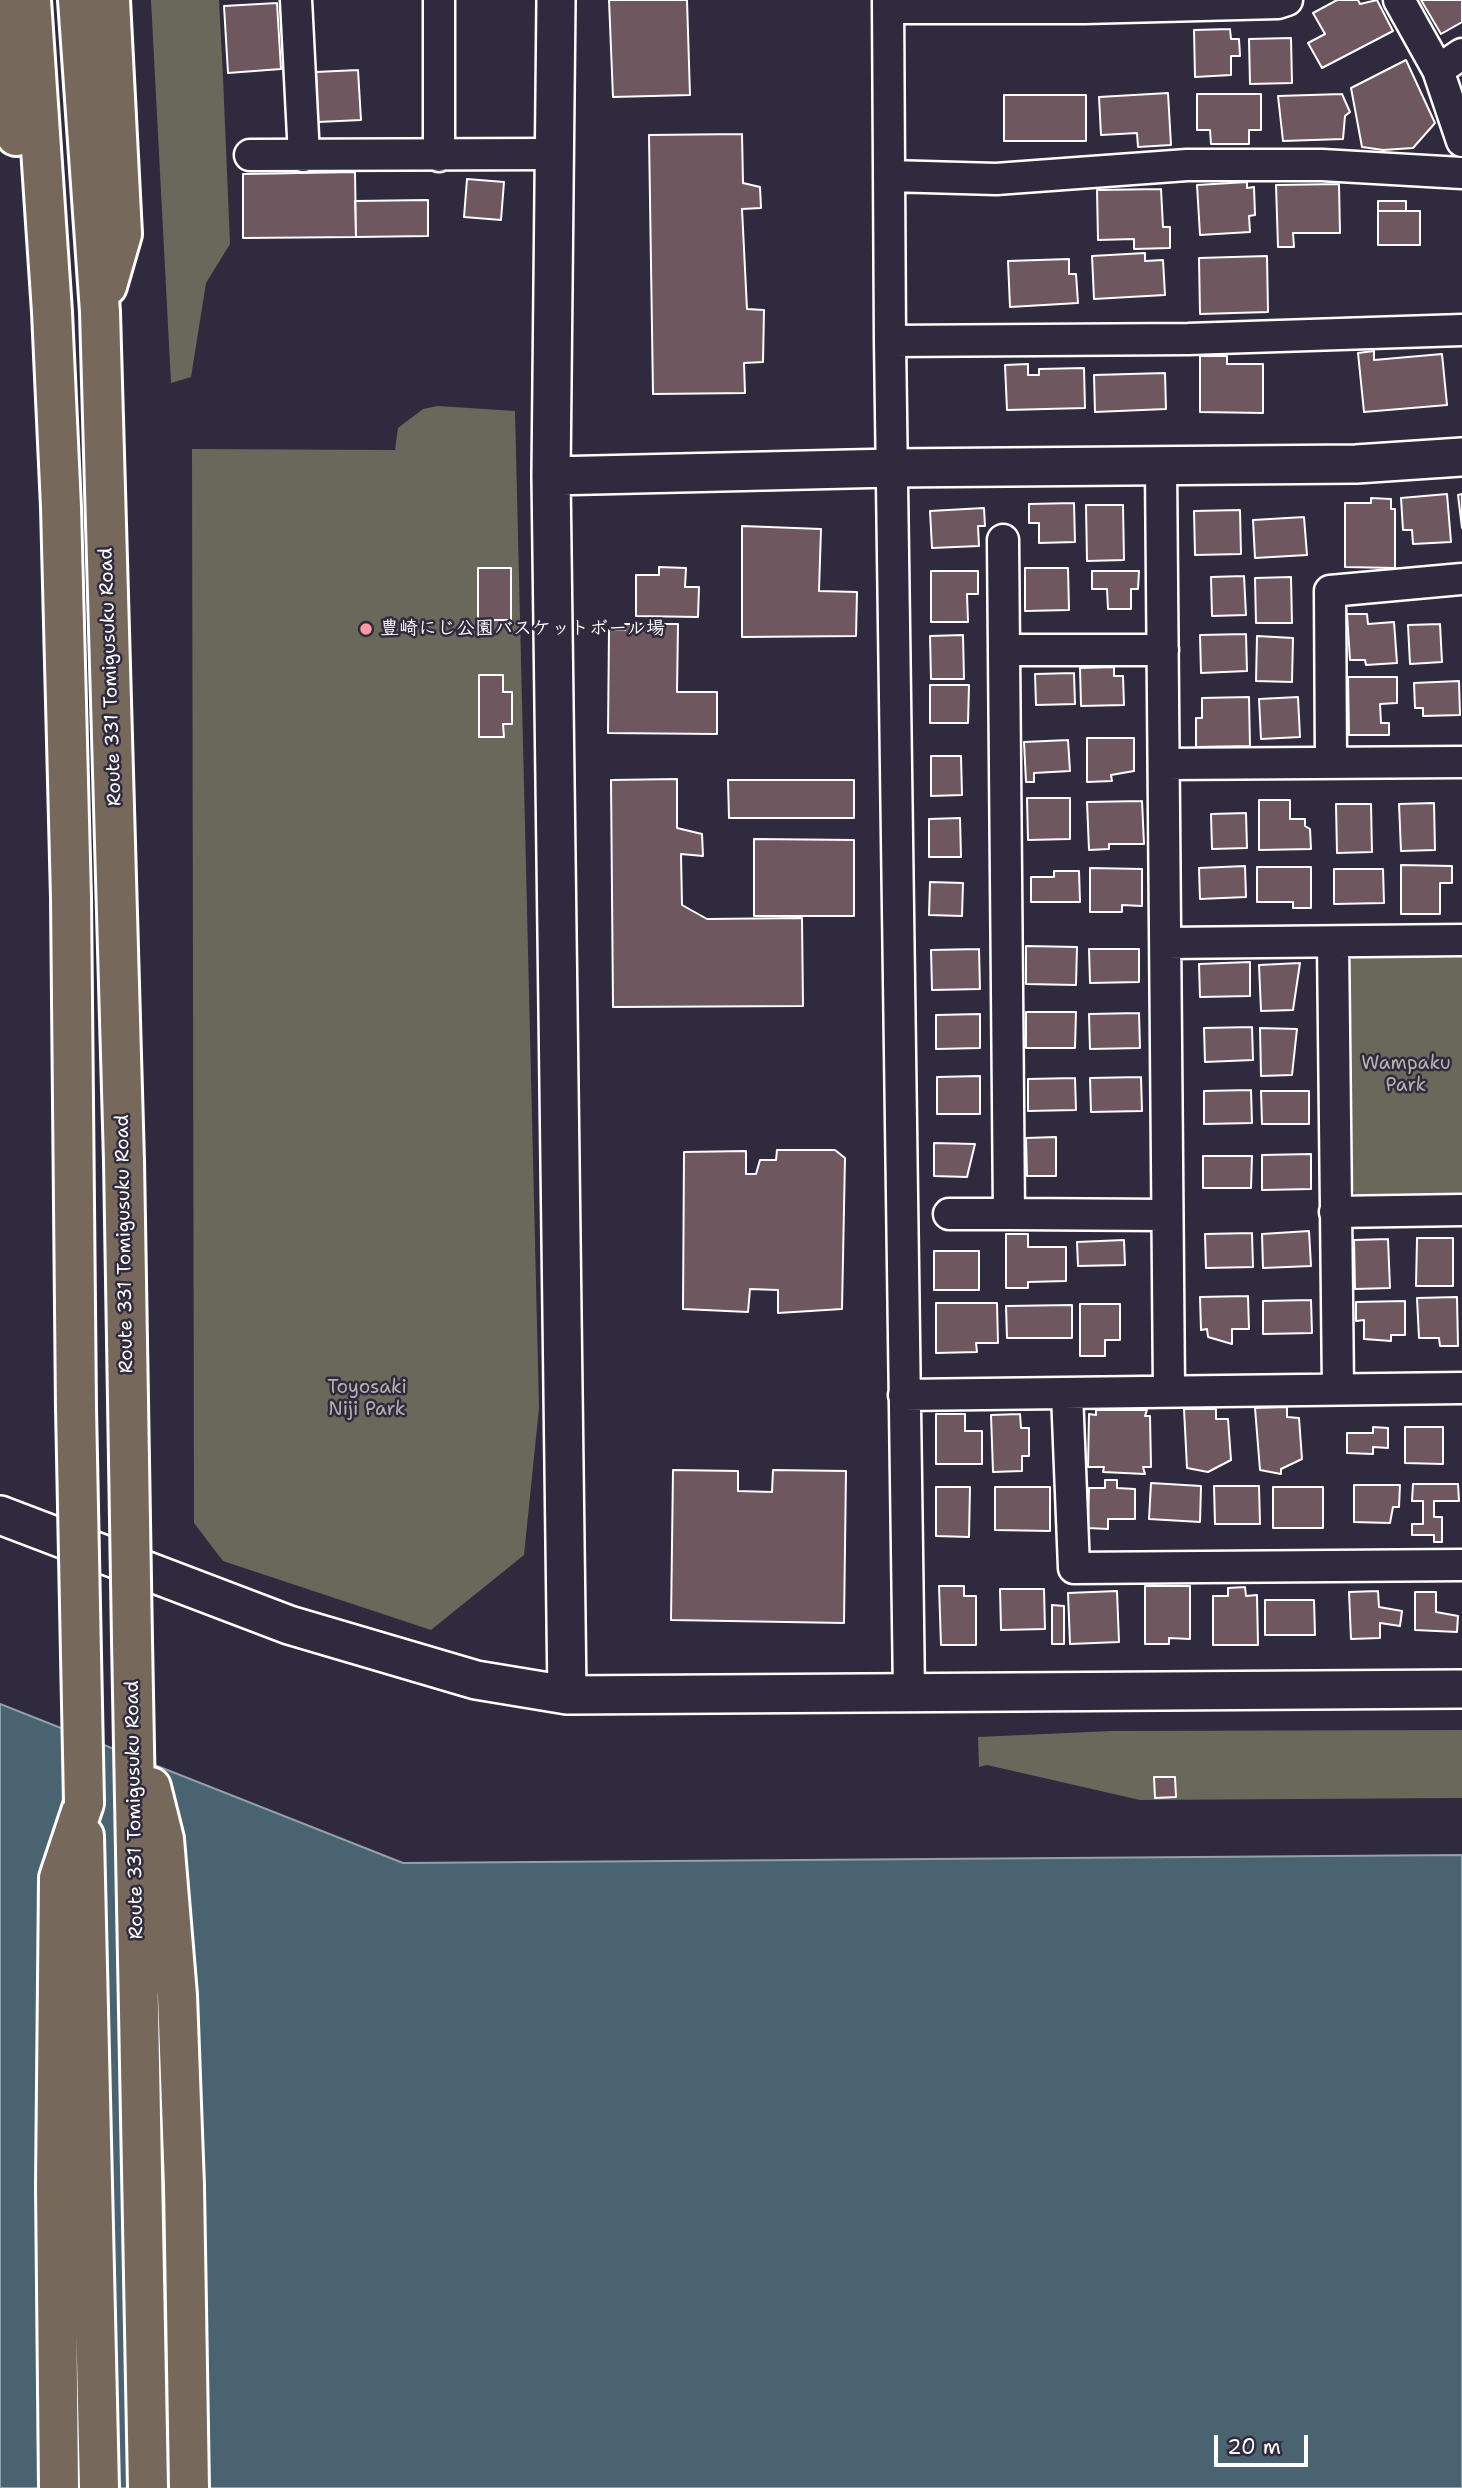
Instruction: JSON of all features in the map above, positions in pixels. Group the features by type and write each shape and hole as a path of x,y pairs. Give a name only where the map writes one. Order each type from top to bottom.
{"highway":[{"path":"2,0 26,240 52,312"},
{"path":"31,0 52,312 71,898 72,1160 99,2488"},
{"name":"Route 331 Tomigusuku Road","path":"78,0 100,312 124,1161 148,2488"},
{"path":"100,312 122,234 110,0"},
{"path":"136,1731 164,1839 177,1995 184,2186 189,2488"},
{"path":"59,2488 56,2186 59,1878 84,1803"}],"street":[{"path":"296,0 304,156"},
{"path":"439,0 439,156"},
{"path":"556,0 551,476 567,1695"},
{"path":"909,1692 890,341 888,4 1084,8 1278,3 1286,0"},
{"path":"1399,0 1450,62 1462,141"},
{"path":"250,155 555,154"},
{"path":"888,176 996,179 1187,165 1322,164 1462,173"},
{"path":"890,341 1188,340 1462,330"},
{"path":"551,476 892,468 1356,464 1462,457"},
{"path":"1161,467 1169,1391"},
{"path":"1003,540 1009,1213"},
{"path":"1331,763 1330,591 1462,579"},
{"path":"1005,650 1163,650"},
{"path":"1164,764 1462,762"},
{"path":"1166,943 1462,940"},
{"path":"1333,942 1338,1389"},
{"path":"1335,1212 1462,1210"},
{"path":"949,1214 1166,1215"},
{"path":"904,1395 1462,1388"},
{"path":"1067,1393 1074,1568 1462,1565"},
{"path":"0,1515 301,1629 477,1680 567,1695 1462,1689"}],"green space":[{"path":"151,0 219,0 230,244 206,283 191,377 171,383"},
{"name":"Toyosaki Niji Park","path":"438,406 515,411 539,1408 524,1555 431,1630 223,1561 194,1523 192,449 395,450 398,428 423,409"},
{"name":"Wampaku Park","path":"1356,954 1462,954 1462,1198 1358,1199 1351,1187 1348,963"},
{"path":"1462,1730 1462,1798 1140,1800 987,1765 979,1767 978,1737 1112,1731"}],"water":[{"path":"0,1704 403,1863 1462,1855 1462,2488 0,2488"}],"building":[{"path":"609,0 687,0 690,95 613,97"},
{"path":"1337,0 1358,0 1360,4 1377,0 1393,31 1322,68 1308,43 1325,34 1313,13"},
{"path":"1421,0 1462,0 1462,22 1441,34"},
{"path":"277,3 281,69 228,73 224,6"},
{"path":"1230,29 1231,39 1239,39 1240,56 1231,56 1231,75 1195,77 1194,30"},
{"path":"1291,38 1292,83 1250,84 1249,39"},
{"path":"1406,60 1435,123 1413,148 1383,150 1362,147 1351,88"},
{"path":"358,70 361,120 318,122 316,72"},
{"path":"1168,93 1171,145 1138,147 1137,133 1101,135 1099,97"},
{"path":"1197,94 1261,94 1261,130 1249,130 1249,144 1211,144 1210,130 1197,130"},
{"path":"1342,94 1350,112 1345,116 1343,139 1283,141 1278,96"},
{"path":"1004,95 1086,95 1086,141 1004,141"},
{"path":"742,134 743,183 760,187 761,208 742,209 747,309 764,310 763,362 744,363 745,393 653,394 649,135"},
{"path":"355,172 356,237 243,238 243,174"},
{"path":"467,179 504,182 501,220 464,217"},
{"path":"1247,182 1247,188 1254,187 1255,215 1249,216 1250,232 1200,235 1197,185"},
{"path":"1339,184 1340,233 1293,233 1294,247 1278,247 1276,185"},
{"path":"1161,189 1163,227 1170,227 1170,248 1134,249 1134,239 1098,240 1097,190"},
{"path":"428,200 428,236 356,237 355,201"},
{"path":"1378,201 1406,201 1406,211 1378,211"},
{"path":"1378,211 1420,211 1420,245 1378,245"},
{"path":"1145,253 1145,261 1163,260 1165,295 1094,299 1092,256"},
{"path":"1267,256 1268,312 1200,314 1199,258"},
{"path":"1069,259 1069,274 1076,274 1078,303 1010,307 1008,261"},
{"path":"1374,351 1374,360 1442,354 1447,405 1364,412 1358,353"},
{"path":"1200,356 1227,356 1227,364 1263,364 1263,413 1200,412"},
{"path":"1028,364 1028,375 1039,375 1039,369 1084,368 1085,408 1007,410 1005,365"},
{"path":"1165,373 1166,409 1095,412 1094,375"},
{"path":"1447,494 1451,542 1413,544 1412,530 1403,530 1401,498"},
{"path":"1462,494 1462,528 1458,495"},
{"path":"1371,498 1391,499 1391,509 1395,509 1395,568 1345,567 1345,503 1371,503"},
{"path":"1074,503 1075,542 1039,543 1039,523 1029,523 1029,504"},
{"path":"1086,505 1123,505 1124,560 1087,561"},
{"path":"984,508 985,526 978,526 979,546 932,548 930,511"},
{"path":"1240,510 1241,554 1195,555 1194,511"},
{"path":"1304,517 1307,555 1255,558 1253,520"},
{"path":"742,526 821,529 819,591 857,592 856,636 742,637"},
{"path":"659,567 686,568 685,587 699,587 698,617 636,616 636,575 659,575"},
{"path":"478,568 511,568 511,620 478,620"},
{"path":"1025,568 1068,568 1069,610 1025,611"},
{"path":"931,571 978,571 978,594 967,594 968,622 931,622"},
{"path":"1092,571 1139,571 1138,589 1131,589 1131,609 1108,609 1107,589 1092,589"},
{"path":"1244,576 1246,615 1212,616 1211,577"},
{"path":"1291,577 1292,623 1256,623 1255,578"},
{"path":"1347,614 1367,614 1368,624 1394,622 1397,663 1366,665 1365,660 1350,660"},
{"path":"625,624 678,624 677,692 717,692 717,734 608,733 609,630 625,630"},
{"path":"1440,624 1442,662 1410,664 1408,625"},
{"path":"1246,634 1247,671 1201,673 1200,635"},
{"path":"963,635 964,679 931,679 930,636"},
{"path":"1257,636 1293,638 1292,682 1256,681"},
{"path":"1114,667 1114,676 1123,676 1124,705 1081,706 1080,668"},
{"path":"1074,673 1075,704 1036,705 1035,674"},
{"path":"479,675 503,675 503,692 512,692 512,724 503,724 504,737 479,737"},
{"path":"1348,677 1397,677 1397,703 1380,704 1381,723 1389,723 1389,735 1349,735"},
{"path":"1459,681 1460,715 1423,716 1423,708 1415,708 1414,683"},
{"path":"930,685 969,685 968,723 930,723"},
{"path":"1249,697 1250,746 1196,747 1196,718 1202,718 1202,698"},
{"path":"1298,697 1300,737 1261,739 1259,699"},
{"path":"1087,738 1134,738 1134,771 1111,775 1112,781 1087,782"},
{"path":"1068,740 1070,771 1034,773 1034,782 1026,782 1024,742"},
{"path":"931,756 961,756 962,795 931,796"},
{"path":"677,779 677,828 702,834 703,856 681,854 682,905 707,919 802,918 803,1006 613,1007 611,780"},
{"path":"728,780 854,780 854,818 729,818"},
{"path":"1027,798 1070,798 1070,839 1028,840"},
{"path":"1259,800 1290,800 1290,819 1305,819 1305,826 1310,829 1311,849 1259,850"},
{"path":"1142,801 1144,844 1109,844 1109,849 1089,850 1087,802"},
{"path":"1434,803 1435,850 1401,851 1399,804"},
{"path":"1336,804 1371,804 1372,852 1337,853"},
{"path":"1246,813 1247,848 1212,849 1211,814"},
{"path":"960,818 961,857 929,857 929,819"},
{"path":"754,839 854,840 854,916 754,916"},
{"path":"1401,865 1452,866 1452,883 1440,883 1440,914 1401,914"},
{"path":"1245,866 1246,897 1200,899 1199,868"},
{"path":"1257,867 1311,867 1311,908 1293,908 1293,902 1257,902"},
{"path":"1090,868 1142,869 1142,906 1122,905 1122,912 1090,912"},
{"path":"1334,869 1383,869 1384,903 1334,904"},
{"path":"1054,871 1079,871 1080,902 1031,902 1031,877 1054,877"},
{"path":"930,882 963,883 962,916 929,915"},
{"path":"1026,946 1077,947 1076,985 1026,984"},
{"path":"979,949 980,989 932,990 931,950"},
{"path":"1089,949 1139,949 1139,982 1090,983"},
{"path":"1250,962 1250,996 1200,997 1199,964"},
{"path":"1300,963 1293,1010 1261,1011 1259,965"},
{"path":"1026,1012 1076,1012 1075,1048 1026,1048"},
{"path":"1139,1013 1140,1048 1090,1049 1089,1014"},
{"path":"980,1014 980,1048 936,1049 936,1015"},
{"path":"1252,1027 1253,1060 1205,1062 1204,1028"},
{"path":"1260,1028 1297,1029 1292,1075 1261,1076"},
{"path":"980,1076 980,1114 937,1114 937,1077"},
{"path":"1141,1077 1142,1111 1091,1112 1090,1078"},
{"path":"1075,1078 1076,1110 1028,1111 1028,1079"},
{"path":"1251,1090 1252,1123 1204,1124 1204,1091"},
{"path":"1261,1091 1309,1091 1309,1124 1262,1124"},
{"path":"1056,1137 1056,1176 1027,1176 1026,1138"},
{"path":"934,1143 975,1144 967,1177 934,1176"},
{"path":"777,1150 835,1150 845,1158 842,1309 778,1313 778,1290 750,1289 748,1312 683,1309 684,1152 746,1151 746,1174 756,1174 760,1160 776,1160"},
{"path":"1311,1154 1311,1189 1262,1190 1262,1155"},
{"path":"1203,1156 1252,1156 1251,1188 1203,1188"},
{"path":"1309,1231 1311,1266 1263,1268 1262,1234"},
{"path":"1252,1233 1253,1267 1206,1268 1205,1234"},
{"path":"1006,1234 1028,1234 1028,1247 1066,1247 1066,1281 1028,1282 1028,1288 1006,1288"},
{"path":"1417,1238 1453,1238 1453,1286 1416,1286"},
{"path":"1388,1239 1390,1288 1355,1289 1354,1240"},
{"path":"1124,1240 1125,1265 1078,1266 1077,1242"},
{"path":"934,1251 979,1251 979,1290 934,1290"},
{"path":"1248,1296 1249,1329 1232,1329 1232,1344 1208,1337 1207,1329 1201,1330 1200,1297"},
{"path":"1457,1297 1458,1346 1440,1346 1439,1338 1419,1338 1417,1298"},
{"path":"1311,1300 1312,1333 1263,1334 1263,1301"},
{"path":"1405,1301 1405,1335 1391,1335 1391,1341 1364,1339 1364,1320 1356,1321 1356,1302"},
{"path":"936,1303 997,1303 998,1343 976,1343 977,1352 936,1353"},
{"path":"1080,1304 1120,1304 1120,1340 1105,1340 1105,1356 1080,1356"},
{"path":"1072,1305 1072,1338 1007,1338 1006,1306"},
{"path":"1287,1407 1287,1417 1299,1418 1302,1459 1281,1469 1281,1474 1260,1470 1255,1408"},
{"path":"1184,1409 1216,1409 1216,1419 1228,1419 1231,1460 1208,1472 1187,1468"},
{"path":"1096,1410 1147,1410 1145,1416 1150,1416 1151,1467 1143,1467 1145,1474 1103,1472 1104,1467 1088,1467 1089,1414 1096,1415"},
{"path":"936,1414 965,1414 965,1431 982,1431 982,1464 936,1464"},
{"path":"1020,1414 1021,1428 1029,1428 1029,1456 1022,1456 1022,1471 993,1472 991,1415"},
{"path":"1373,1427 1388,1428 1388,1448 1373,1447 1373,1454 1347,1453 1347,1433 1373,1433"},
{"path":"1405,1427 1443,1427 1443,1464 1405,1463"},
{"path":"673,1470 738,1471 738,1491 772,1492 773,1470 846,1471 844,1623 671,1620"},
{"path":"1105,1480 1117,1480 1117,1488 1135,1489 1135,1519 1108,1519 1108,1529 1088,1528 1089,1488 1105,1488"},
{"path":"1151,1483 1201,1486 1200,1522 1149,1519"},
{"path":"1413,1484 1458,1484 1459,1501 1434,1501 1434,1517 1442,1517 1442,1542 1434,1542 1434,1535 1412,1535 1412,1524 1423,1524 1423,1501 1412,1501"},
{"path":"1354,1485 1400,1485 1399,1507 1393,1507 1390,1523 1354,1522"},
{"path":"1214,1486 1259,1486 1260,1524 1215,1524"},
{"path":"936,1487 970,1487 969,1537 936,1536"},
{"path":"995,1487 1050,1487 1050,1531 995,1530"},
{"path":"1273,1487 1323,1487 1323,1528 1273,1528"},
{"path":"939,1586 964,1586 964,1596 976,1596 976,1645 941,1645"},
{"path":"1145,1586 1190,1586 1190,1639 1169,1638 1169,1644 1145,1644"},
{"path":"1245,1587 1246,1596 1257,1595 1258,1645 1213,1645 1213,1596 1228,1596 1228,1588"},
{"path":"1000,1589 1044,1589 1045,1629 1001,1630"},
{"path":"1117,1591 1119,1642 1070,1644 1068,1593"},
{"path":"1378,1591 1379,1607 1402,1611 1400,1626 1380,1623 1380,1638 1351,1639 1349,1592"},
{"path":"1415,1592 1436,1592 1436,1612 1458,1616 1457,1632 1415,1630"},
{"path":"1265,1600 1314,1600 1315,1635 1265,1635"},
{"path":"1052,1605 1064,1606 1064,1644 1052,1644"},
{"path":"1154,1777 1175,1777 1176,1797 1155,1798"}],"place":[{"name":"豊崎にじ公園バスケットボール場","path":"366,629"}]}
